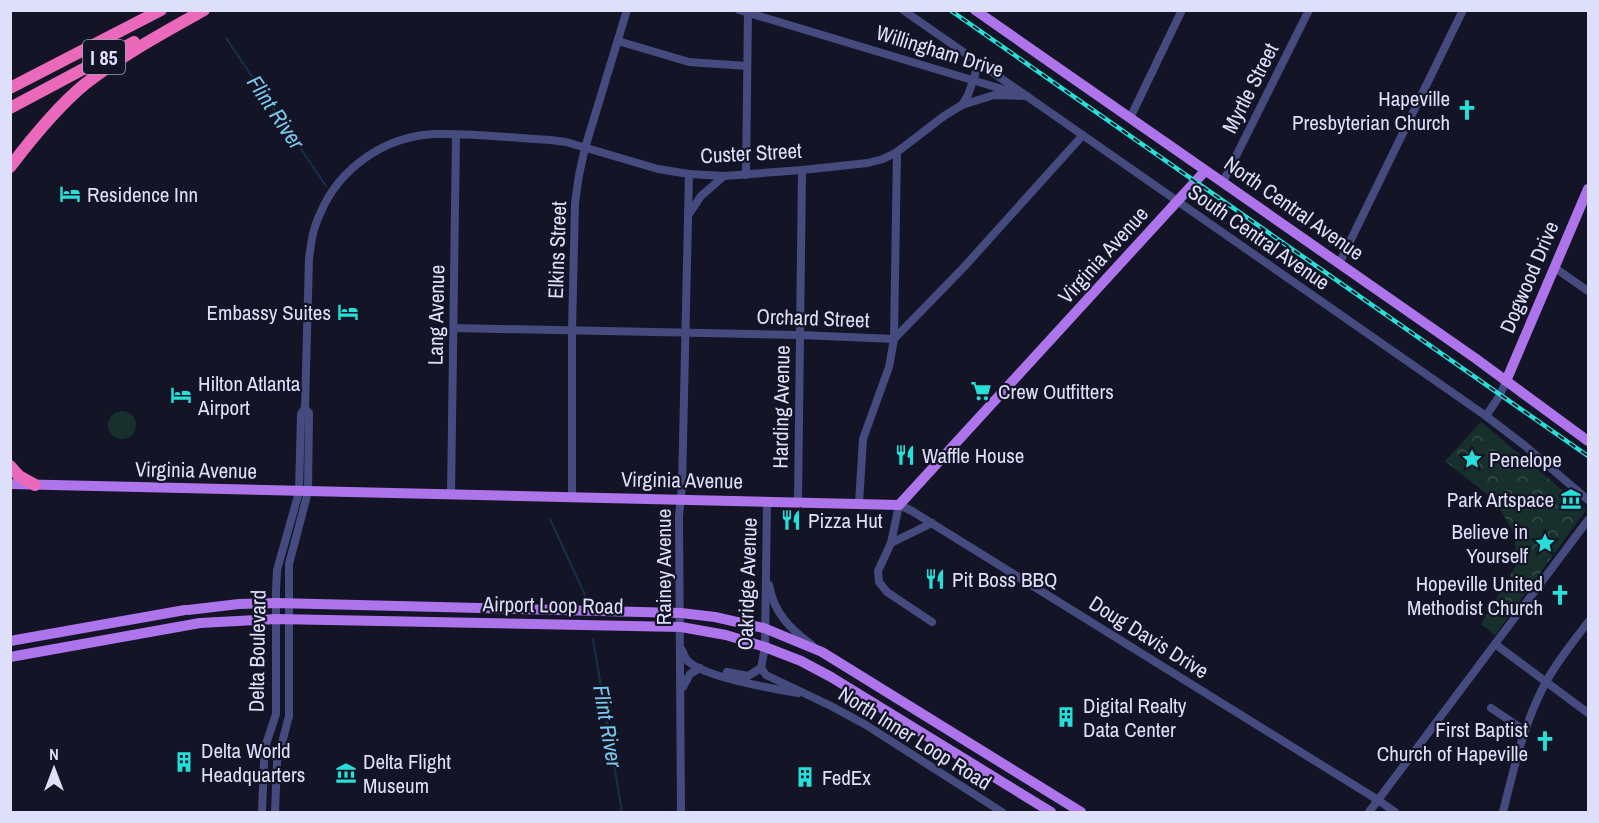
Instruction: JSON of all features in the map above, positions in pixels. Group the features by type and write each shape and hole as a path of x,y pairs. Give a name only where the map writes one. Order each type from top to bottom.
{"highway":[{"name":"I 85","path":"10,88 161,10"},
{"name":"I 85","path":"10,108 156,30 201,10"},
{"path":"10,167 84,85 131,51 201,10"},
{"path":"10,466 19,476 35,485"}],"main road":[{"name":"North Central Avenue","path":"975,10 1340,264 1588,441"},
{"name":"Virginia Avenue","path":"10,484 899,505 1205,171"},
{"name":"Dogwood Drive","path":"1506,381 1588,189"},
{"name":"Airport Loop Road","path":"10,641 187,610 239,604 289,603 681,613 715,617 764,628 822,652 1081,813"},
{"name":"Airport Loop Road","path":"10,657 200,623 276,619 681,627 726,635 801,661 831,677 1051,813"}],"street":[{"name":"Elkins Street","path":"572,497 575,203 585,148 627,10"},
{"name":"South Central Avenue","path":"903,10 1486,416 1588,500"},
{"path":"1130,118 1182,10"},
{"name":"Myrtle Street","path":"1223,182 1309,10"},
{"path":"1340,264 1463,10"},
{"path":"745,11 746,175"},
{"name":"Willingham Drive","path":"745,11 1027,96"},
{"path":"618,41 688,62 747,66"},
{"path":"962,105 968,95 979,63"},
{"name":"Custer Street","path":"304,492 302,414 306,408 309,259 312,236 330,194 358,163 375,152 413,137 434,134 550,140 658,169 689,174 746,175 868,163 897,152 962,105 994,95 1027,96"},
{"name":"Lang Avenue","path":"451,495 456,135"},
{"name":"Orchard Street","path":"454,328 894,339 964,267 1083,135"},
{"path":"859,503 863,439 889,367 894,339 897,152"},
{"name":"Harding Avenue","path":"798,502 802,170"},
{"name":"Rainey Avenue","path":"681,813 679,516 689,174"},
{"path":"688,214 712,184 723,176"},
{"path":"1555,268 1588,291"},
{"path":"1486,416 1506,381"},
{"name":"Delta Boulevard","path":"262,813 264,761 276,714 277,570 304,492"},
{"name":"Delta Boulevard","path":"275,813 277,762 289,716 289,564 304,492"},
{"name":"Oakridge Avenue","path":"761,668 765,647 767,501"},
{"path":"899,505 891,543 878,571 879,582 887,592 932,622"},
{"name":"Doug Davis Drive","path":"899,505 932,523 1378,800 1395,813"},
{"path":"1369,813 1588,520"},
{"path":"891,543 932,523"},
{"name":"Airport Loop Road","path":"766,565 771,594 780,615 795,633 822,652"},
{"path":"1503,813 1525,731 1546,681 1588,622"},
{"path":"1495,644 1588,713"},
{"path":"681,645 684,656 700,668 748,675 761,668"},
{"path":"681,692 690,674 700,668"},
{"name":"North Inner Loop Road","path":"700,668 759,686 807,695"},
{"name":"North Inner Loop Road","path":"761,668 766,675 831,706 866,726 1002,813"},
{"path":"1491,708 1525,731"}],"green space":[{"path":"122,411 132,415 136,425 132,435 122,439 112,435 108,425 112,415"},
{"path":"1481,422 1586,510 1495,635 1481,624 1517,564 1514,533 1495,501 1445,461"}],"waterway":[{"name":"Flint River","path":"226,38 326,186"},
{"name":"Flint River","path":"550,519 585,595"},
{"name":"Flint River","path":"593,639 622,812"}],"railway":[{"path":"950,10 1588,456"}],"place":[{"name":"Hapeville Presbyterian Church","path":"1467,110"},
{"name":"Residence Inn","path":"70,194"},
{"name":"Embassy Suites","path":"348,312"},
{"name":"Crew Outfitters","path":"981,391"},
{"name":"Hilton Atlanta Airport","path":"181,395"},
{"name":"Waffle House","path":"905,455"},
{"name":"Penelope","path":"1472,459"},
{"name":"Park Artspace","path":"1571,499"},
{"name":"Pizza Hut","path":"791,520"},
{"name":"Believe in Yourself","path":"1545,543"},
{"name":"Pit Boss BBQ","path":"935,579"},
{"name":"Hopeville United Methodist Church","path":"1560,595"},
{"name":"Digital Realty Data Center","path":"1066,717"},
{"name":"First Baptist Church of Hapeville","path":"1545,741"},
{"name":"Delta World Headquarters","path":"184,762"},
{"name":"Delta Flight Museum","path":"346,773"},
{"name":"FedEx","path":"805,777"}]}
